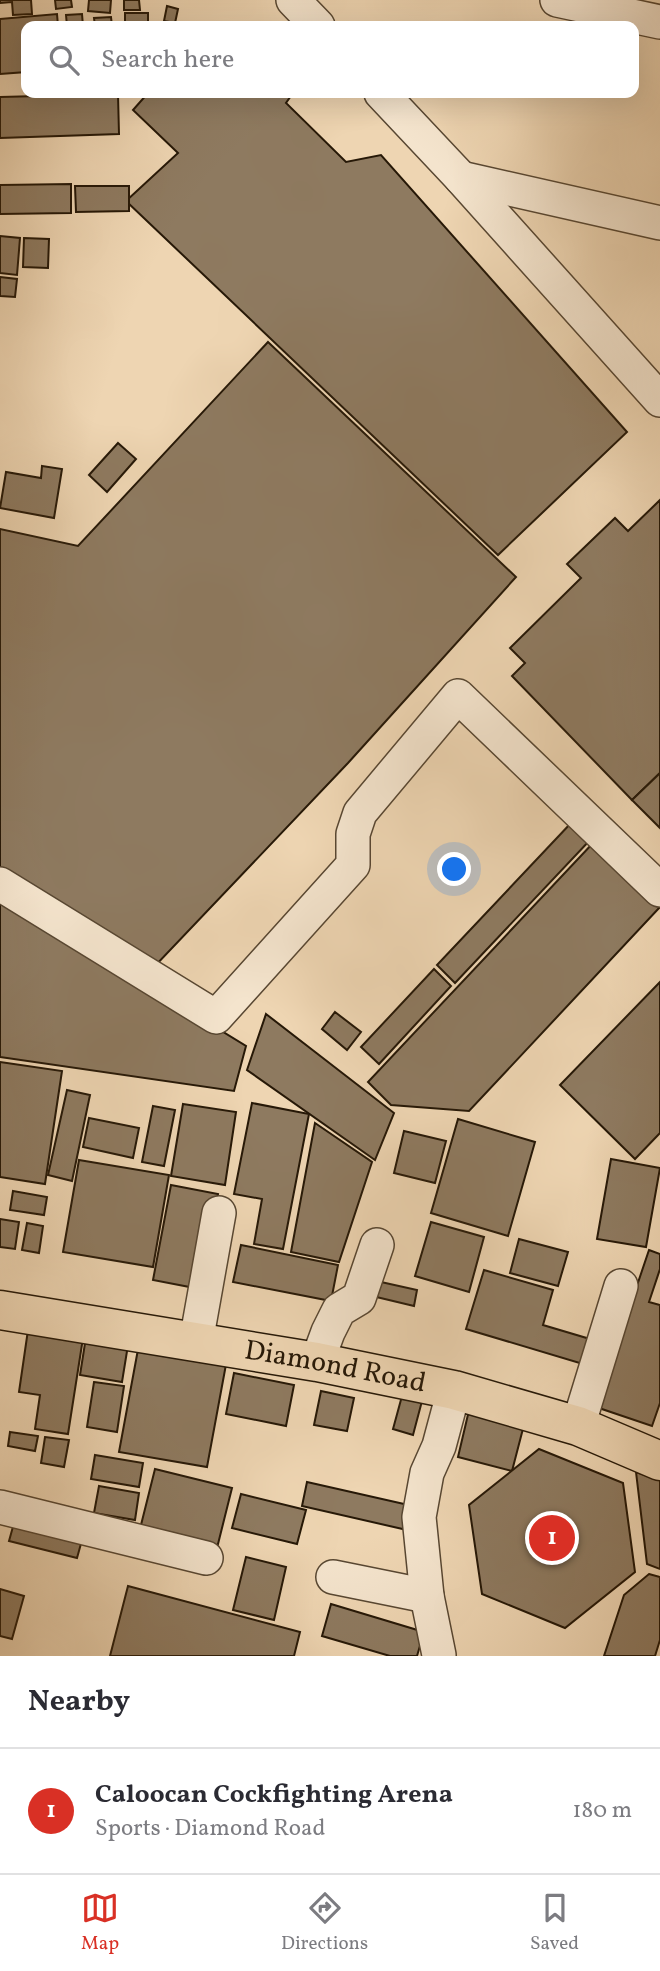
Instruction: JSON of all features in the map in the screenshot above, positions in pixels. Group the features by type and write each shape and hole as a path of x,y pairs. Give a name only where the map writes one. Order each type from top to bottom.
{"main road":[{"name":"Diamond Road","path":"0,1310 317,1362 454,1390 578,1426 660,1461"}],"street":[{"path":"293,0 313,21"},
{"path":"557,0 660,22"},
{"path":"386,98 660,400"},
{"path":"461,178 660,223"},
{"path":"0,884 216,1017 353,865 353,834 360,813 458,696 660,890"},
{"path":"195,1342 219,1213"},
{"path":"317,1362 340,1310 359,1298 377,1245"},
{"path":"578,1426 621,1286"},
{"path":"439,1655 427,1596 419,1517 427,1473 439,1446 454,1390"},
{"path":"0,1507 205,1558"},
{"path":"333,1577 427,1596"}],"building":[{"path":"0,0 31,0 32,14 13,15 12,2 0,3"},
{"path":"55,0 71,0 72,7 56,9"},
{"path":"89,0 111,0 110,13 88,11"},
{"path":"124,0 139,0 140,10 124,10"},
{"path":"167,6 178,9 175,21 164,21"},
{"path":"125,13 148,13 148,21 125,21"},
{"path":"57,14 58,21 21,21 21,72 0,74 0,19"},
{"path":"82,14 83,21 67,21 66,15"},
{"path":"111,17 111,21 94,21 94,18"},
{"path":"0,97 118,98 119,134 0,138"},
{"path":"144,98 290,98 286,103 346,162 381,155 627,432 498,555 126,201 178,153 133,110"},
{"path":"71,184 71,213 0,214 0,185"},
{"path":"75,186 129,186 129,211 76,212"},
{"path":"0,236 20,238 17,275 0,273"},
{"path":"24,238 49,239 48,268 23,267"},
{"path":"0,277 17,279 15,297 0,296"},
{"path":"268,342 516,577 348,763 154,967 0,875 0,529 78,546"},
{"path":"118,443 136,459 107,492 89,475"},
{"path":"42,466 62,469 54,518 0,508 6,472 41,478"},
{"path":"660,500 660,773 632,800 512,676 525,663 510,648 581,578 567,564 615,518 628,531"},
{"path":"660,773 660,828 632,800"},
{"path":"572,822 591,839 455,983 437,965"},
{"path":"594,842 660,907 469,1111 391,1105 368,1082"},
{"path":"0,895 246,1046 234,1091 0,1057"},
{"path":"434,969 451,986 379,1064 361,1047"},
{"path":"660,982 660,1133 635,1159 560,1085"},
{"path":"335,1012 361,1032 347,1050 322,1029"},
{"path":"266,1014 394,1113 375,1160 247,1070"},
{"path":"0,1062 62,1071 45,1184 0,1177"},
{"path":"67,1090 90,1095 72,1181 48,1175"},
{"path":"252,1103 309,1114 283,1249 254,1244 262,1199 234,1194"},
{"path":"183,1104 236,1112 225,1185 171,1176"},
{"path":"153,1106 175,1110 164,1166 142,1162"},
{"path":"89,1118 139,1128 133,1158 83,1147"},
{"path":"458,1119 535,1142 508,1236 431,1213"},
{"path":"315,1123 372,1162 339,1262 291,1252"},
{"path":"404,1131 446,1141 435,1183 394,1173"},
{"path":"611,1159 660,1168 646,1247 597,1239"},
{"path":"79,1160 169,1175 153,1267 63,1252"},
{"path":"171,1185 218,1194 200,1289 153,1280"},
{"path":"13,1191 47,1197 44,1215 10,1210"},
{"path":"0,1219 19,1222 15,1249 0,1247"},
{"path":"431,1222 484,1237 469,1292 415,1276"},
{"path":"27,1223 43,1226 39,1253 22,1250"},
{"path":"519,1239 568,1252 558,1286 510,1273"},
{"path":"241,1245 338,1265 331,1301 233,1282"},
{"path":"649,1250 660,1254 660,1269 649,1302 660,1305 660,1403 652,1426 596,1407"},
{"path":"484,1270 553,1290 543,1325 590,1339 583,1364 466,1329"},
{"path":"372,1280 417,1290 414,1306 368,1295"},
{"path":"28,1330 83,1338 68,1434 35,1429 40,1395 19,1392"},
{"path":"86,1337 128,1345 122,1382 80,1375"},
{"path":"139,1344 227,1359 207,1467 119,1452"},
{"path":"234,1373 294,1385 286,1426 226,1414"},
{"path":"94,1382 124,1386 117,1432 87,1427"},
{"path":"321,1391 354,1398 347,1431 314,1425"},
{"path":"402,1396 422,1401 413,1435 393,1429"},
{"path":"470,1406 525,1421 512,1471 458,1457"},
{"path":"10,1432 38,1436 35,1451 8,1446"},
{"path":"45,1437 69,1440 64,1467 41,1463"},
{"path":"539,1449 623,1483 635,1572 565,1628 482,1594 469,1505"},
{"path":"95,1455 143,1463 139,1487 91,1479"},
{"path":"155,1469 232,1488 215,1556 138,1537"},
{"path":"636,1472 660,1480 660,1569 647,1564"},
{"path":"307,1482 413,1506 407,1530 302,1506"},
{"path":"99,1486 139,1493 135,1520 94,1513"},
{"path":"241,1494 306,1510 297,1544 232,1528"},
{"path":"14,1523 82,1540 77,1558 9,1541"},
{"path":"246,1557 286,1567 274,1620 233,1610"},
{"path":"649,1574 660,1577 660,1640 655,1656 604,1656 624,1595"},
{"path":"128,1586 300,1632 294,1656 110,1656"},
{"path":"0,1589 24,1596 12,1639 0,1636"},
{"path":"331,1604 424,1632 417,1656 390,1656 322,1636"}],"place":[{"name":"Caloocan Cockfighting Arena","path":"552,1538"}]}
